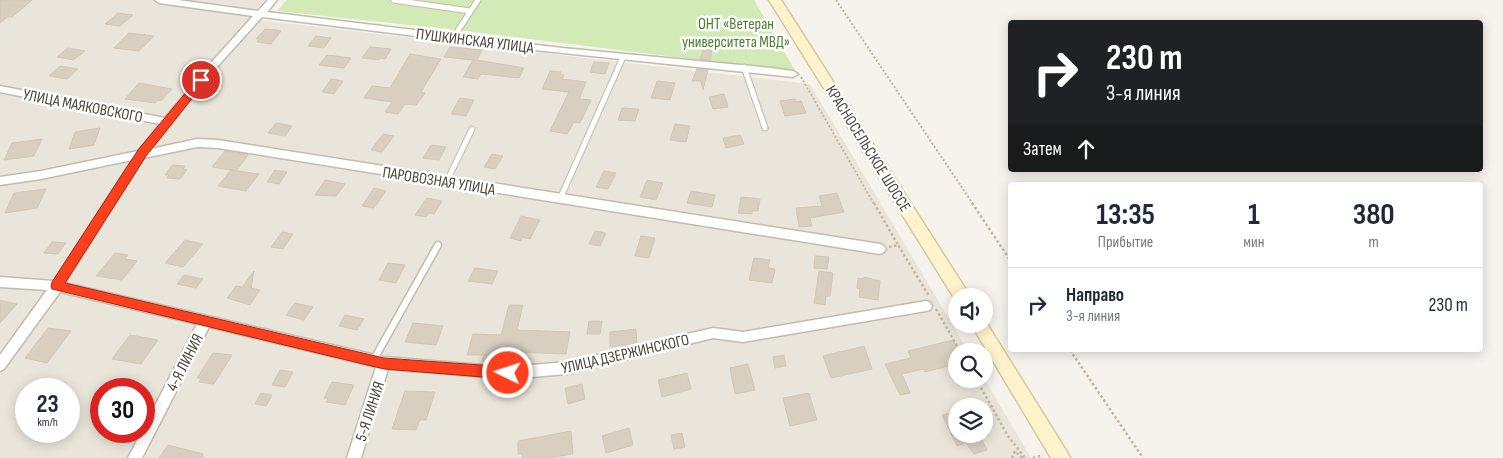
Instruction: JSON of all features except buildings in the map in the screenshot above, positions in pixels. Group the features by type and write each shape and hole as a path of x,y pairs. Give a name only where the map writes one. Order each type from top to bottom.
{"main road":[{"name":"КРАСНОСЕЛЬСКОЕ ШОССЕ","path":"775,0 957,288"},
{"path":"985,333 1061,458"}],"street":[{"name":"ПУШКИНСКАЯ УЛИЦА","path":"159,0 260,15 623,57 795,71"},
{"path":"0,365 57,286 142,153 213,66 273,0"},
{"name":"УЛИЦА МАЯКОВСКОГО","path":"0,89 167,122"},
{"name":"ПАРОВОЗНАЯ УЛИЦА","path":"0,181 41,175 197,143 218,144 560,200 880,249"},
{"name":"УЛИЦА ДЗЕРЖИНСКОГО","path":"0,282 57,286 378,362 508,373 567,368 713,333 743,337 929,302"},
{"name":"4-Я ЛИНИЯ","path":"135,458 206,320"},
{"name":"5-Я ЛИНИЯ","path":"354,458 378,362"}],"lane":[{"path":"393,0 470,11"},
{"path":"453,38 478,0"},
{"path":"560,200 623,57"},
{"path":"744,67 765,128"},
{"path":"446,181 472,129"},
{"path":"378,362 438,245"}],"path":[{"path":"836,0 1008,257"},
{"path":"795,71 929,302 955,343"},
{"path":"1071,352 1143,458"},
{"path":"981,388 1008,436 1023,458"},
{"path":"1012,458 1015,451 1023,458"},
{"path":"1033,458 1041,455"}],"shaded area":[{"path":"0,0 265,0 249,19 810,84 948,317 948,333 957,333 963,343 948,343 948,388 990,388 1031,458 0,458"}],"green space":[{"name":"ОНТ «Ветеран университета МВД»","path":"287,0 754,0 796,72 458,30 277,11"}],"route":[{"path":"201,80 142,153 57,286 384,364 508,373"}]}
